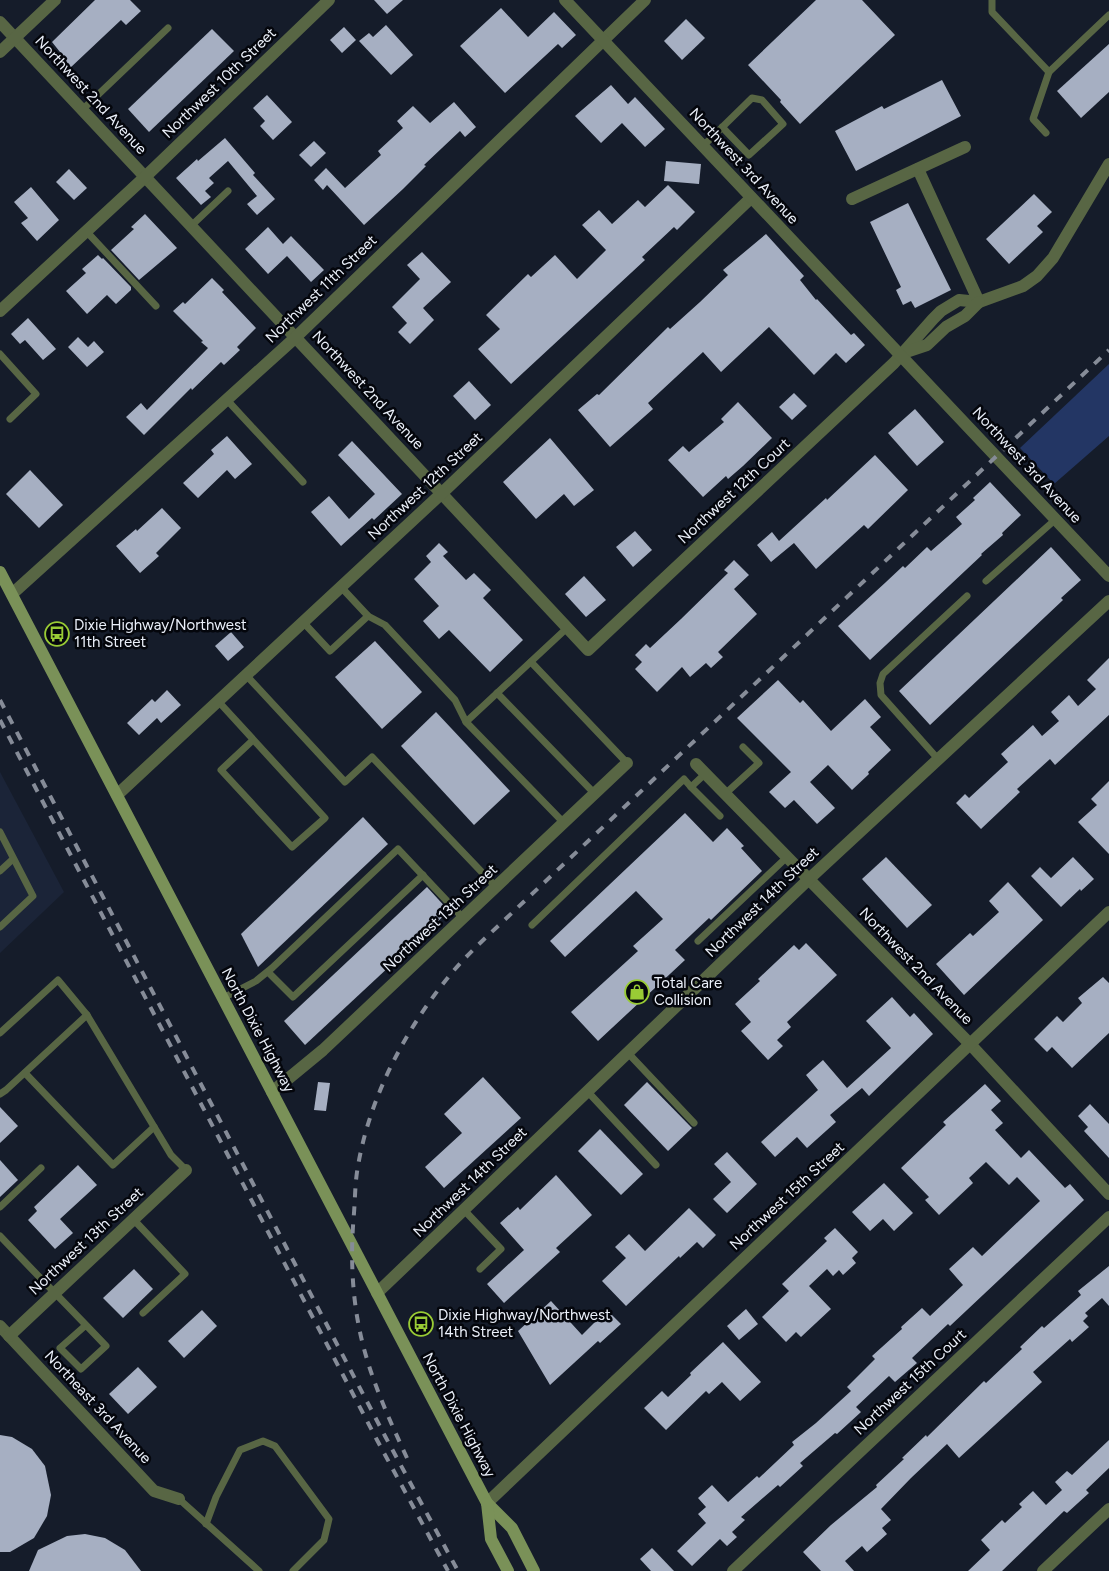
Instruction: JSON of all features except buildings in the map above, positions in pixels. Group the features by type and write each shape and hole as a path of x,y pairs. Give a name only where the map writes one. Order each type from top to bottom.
{"main road":[{"name":"North Dixie Highway","path":"0,572 487,1503 512,1528 534,1571"},
{"name":"North Dixie Highway","path":"487,1503 491,1539 508,1571"}],"street":[{"path":"0,52 55,0"},
{"name":"Northwest 10th Street","path":"0,311 145,177 329,0"},
{"name":"Northwest 3rd Avenue","path":"565,0 1109,576"},
{"name":"Northwest 11th Street","path":"12,594 296,337 645,0"},
{"name":"Northwest 2nd Avenue","path":"0,22 588,650"},
{"path":"852,199 965,148"},
{"path":"900,354 941,312 959,300 980,302 1023,286 1037,276 1053,258 1109,164"},
{"path":"918,169 980,302"},
{"name":"Northwest 12th Street","path":"117,795 441,494 751,198"},
{"name":"Northwest 12th Court","path":"588,650 894,363 900,354"},
{"name":"Northwest 14th Street","path":"377,1293 809,879 1109,601"},
{"name":"Northwest 13th Street","path":"272,1092 323,1050 627,763"},
{"name":"Northwest 2nd Avenue","path":"696,764 970,1044 1109,1194"},
{"name":"Northwest 15th Street","path":"487,1503 1109,912"},
{"name":"Northwest 13th Street","path":"10,1336 186,1170"},
{"name":"Northwest 15th Court","path":"733,1571 1109,1217"},
{"name":"Northeast 3rd Avenue","path":"0,1326 154,1492 179,1500"},
{"path":"1043,1571 1109,1509"}],"lane":[{"path":"992,0 992,12 1049,72"},
{"path":"1046,133 1033,119 1049,72 1109,15"},
{"path":"82,110 168,28"},
{"path":"703,146 722,127 752,98 762,100 783,124 749,155 722,127"},
{"path":"191,226 228,191"},
{"path":"86,231 156,306"},
{"path":"0,354 36,394 10,419"},
{"path":"226,400 303,482"},
{"path":"986,581 1056,519"},
{"path":"341,587 368,616 385,624 455,700 466,722 564,823"},
{"path":"938,759 881,695 880,683 883,674 967,596"},
{"path":"302,622 330,651 368,616"},
{"path":"466,722 567,628"},
{"path":"531,662 627,763"},
{"path":"246,675 345,782 372,757 496,888"},
{"path":"497,693 595,794"},
{"path":"218,701 325,818 292,847 222,770 253,740"},
{"path":"725,794 759,763 743,747"},
{"path":"692,787 706,773"},
{"path":"532,925 684,779 720,816"},
{"path":"0,832 33,896 0,927"},
{"path":"222,998 256,981 268,972 398,849 463,918"},
{"path":"698,941 787,856"},
{"path":"0,871 13,858"},
{"path":"268,972 292,997 423,875"},
{"path":"0,1033 58,980 87,1014 171,1155 186,1170"},
{"path":"0,1094 87,1014"},
{"path":"628,1053 694,1123"},
{"path":"24,1073 114,1165 154,1127"},
{"path":"588,1092 656,1165"},
{"path":"0,1207 41,1168"},
{"path":"464,1210 501,1249 480,1269"},
{"path":"133,1219 185,1274 143,1313"},
{"path":"0,1236 86,1325 106,1346 81,1369 60,1348 86,1325"},
{"path":"206,1524 216,1497 240,1450 263,1441 275,1446 329,1520 324,1540 294,1571"},
{"path":"179,1500 259,1571"}],"shaded area":[{"path":"1109,364 1109,436 1054,484 1020,448"},
{"path":"0,772 64,892 0,953"}],"railway":[{"path":"407,1458 377,1388 363,1345 354,1296 352,1246 355,1188 362,1145 379,1093 390,1068 418,1019 450,975 481,942 1109,350"},
{"path":"0,700 385,1436 458,1571"},
{"path":"0,720 377,1440 448,1571"}],"place":[{"name":"Dixie Highway/Northwest 11th Street","path":"57,634"},
{"name":"Total Care Collision","path":"637,992"},
{"name":"Dixie Highway/Northwest 14th Street","path":"421,1324"}]}
